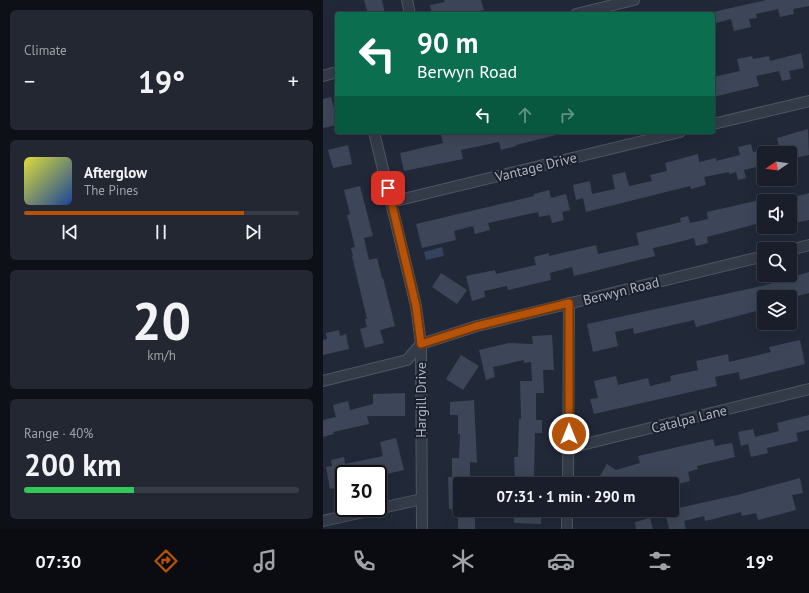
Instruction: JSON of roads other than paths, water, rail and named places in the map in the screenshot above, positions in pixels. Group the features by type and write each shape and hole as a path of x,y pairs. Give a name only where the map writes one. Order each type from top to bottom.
{"street":[{"path":"407,0 410,12"},
{"path":"585,12 634,0"},
{"path":"323,76 335,73"},
{"path":"715,124 809,101"},
{"name":"Hargill Drive","path":"374,134 416,306 421,344 422,529"},
{"name":"Vantage Drive","path":"391,202 672,134"},
{"path":"797,248 809,245"},
{"name":"Berwyn Road","path":"421,344 477,326 757,258"},
{"path":"568,477 569,303"},
{"path":"323,381 407,360 421,344"},
{"name":"Catalpa Lane","path":"569,448 809,389"},
{"path":"323,521 422,499"},
{"path":"567,517 567,529"}],"water":[{"path":"442,247 444,256 426,260 424,252"}]}
